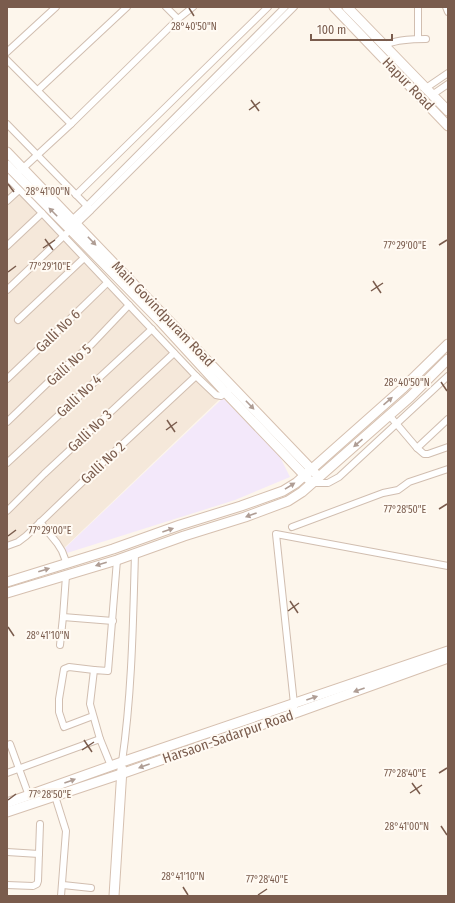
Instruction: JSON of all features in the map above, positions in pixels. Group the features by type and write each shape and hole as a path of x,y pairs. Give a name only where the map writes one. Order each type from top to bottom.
{"street":[{"path":"7,52 56,7"},
{"path":"38,90 126,7"},
{"path":"166,7 178,19"},
{"path":"20,172 178,19 193,7"},
{"path":"76,195 268,7"},
{"path":"89,208 285,7"},
{"path":"7,290 294,7"},
{"name":"Hapur Road","path":"334,7 448,126"},
{"name":"Hapur Road","path":"348,7 448,111"},
{"path":"418,7 418,39"},
{"path":"446,7 448,12"},
{"path":"386,47 392,42 426,39"},
{"path":"7,60 71,124"},
{"path":"429,91 448,73"},
{"path":"429,91 448,84"},
{"path":"7,124 89,208"},
{"name":"Main Govindpuram Road","path":"7,152 20,172 70,227 315,480"},
{"name":"Main Govindpuram Road","path":"7,165 20,172"},
{"path":"7,177 42,213 70,227 84,258 196,376 216,395 221,396 229,390"},
{"path":"7,201 19,190"},
{"path":"7,246 42,213"},
{"path":"18,320 84,258"},
{"name":"Galli No 6","path":"7,379 107,283"},
{"name":"Galli No 5","path":"7,422 61,370 91,345 129,305"},
{"name":"Galli No 4","path":"7,463 152,329"},
{"path":"7,582 113,549 180,525 241,506 287,488 296,483 402,389 448,344"},
{"name":"Galli No 3","path":"7,512 44,474 174,353"},
{"path":"7,593 117,560 288,501 302,492 410,397 448,359"},
{"name":"Galli No 2","path":"7,546 18,542 40,523 196,376"},
{"path":"315,480 328,482 339,477 448,376"},
{"path":"389,415 417,448 424,454 448,447"},
{"path":"417,448 447,421"},
{"path":"292,527 383,493 398,490 409,482 448,469"},
{"path":"40,522 62,551 66,564"},
{"path":"294,708 276,534 448,566"},
{"path":"114,896 122,762 133,650 135,553"},
{"path":"93,716 64,727 59,712 59,699 64,668 69,667 108,671 117,560"},
{"path":"60,645 66,576"},
{"path":"63,617 113,621"},
{"name":"Harsaon-Sadarpur Road","path":"7,812 122,774 448,651"},
{"name":"Harsaon-Sadarpur Road","path":"7,803 122,762 448,658"},
{"path":"94,670 90,704 100,739 110,766"},
{"path":"7,773 100,739"},
{"path":"10,747 29,796"},
{"path":"55,796 66,831 61,896"},
{"path":"7,885 36,885 38,881 40,824"},
{"path":"7,852 39,854"},
{"path":"63,885 91,888"}],"shaded area":[{"path":"7,172 90,262 221,398 62,550 40,528 21,545 7,549"},
{"path":"223,398 279,455 290,477 235,500 67,553 65,548"}]}
